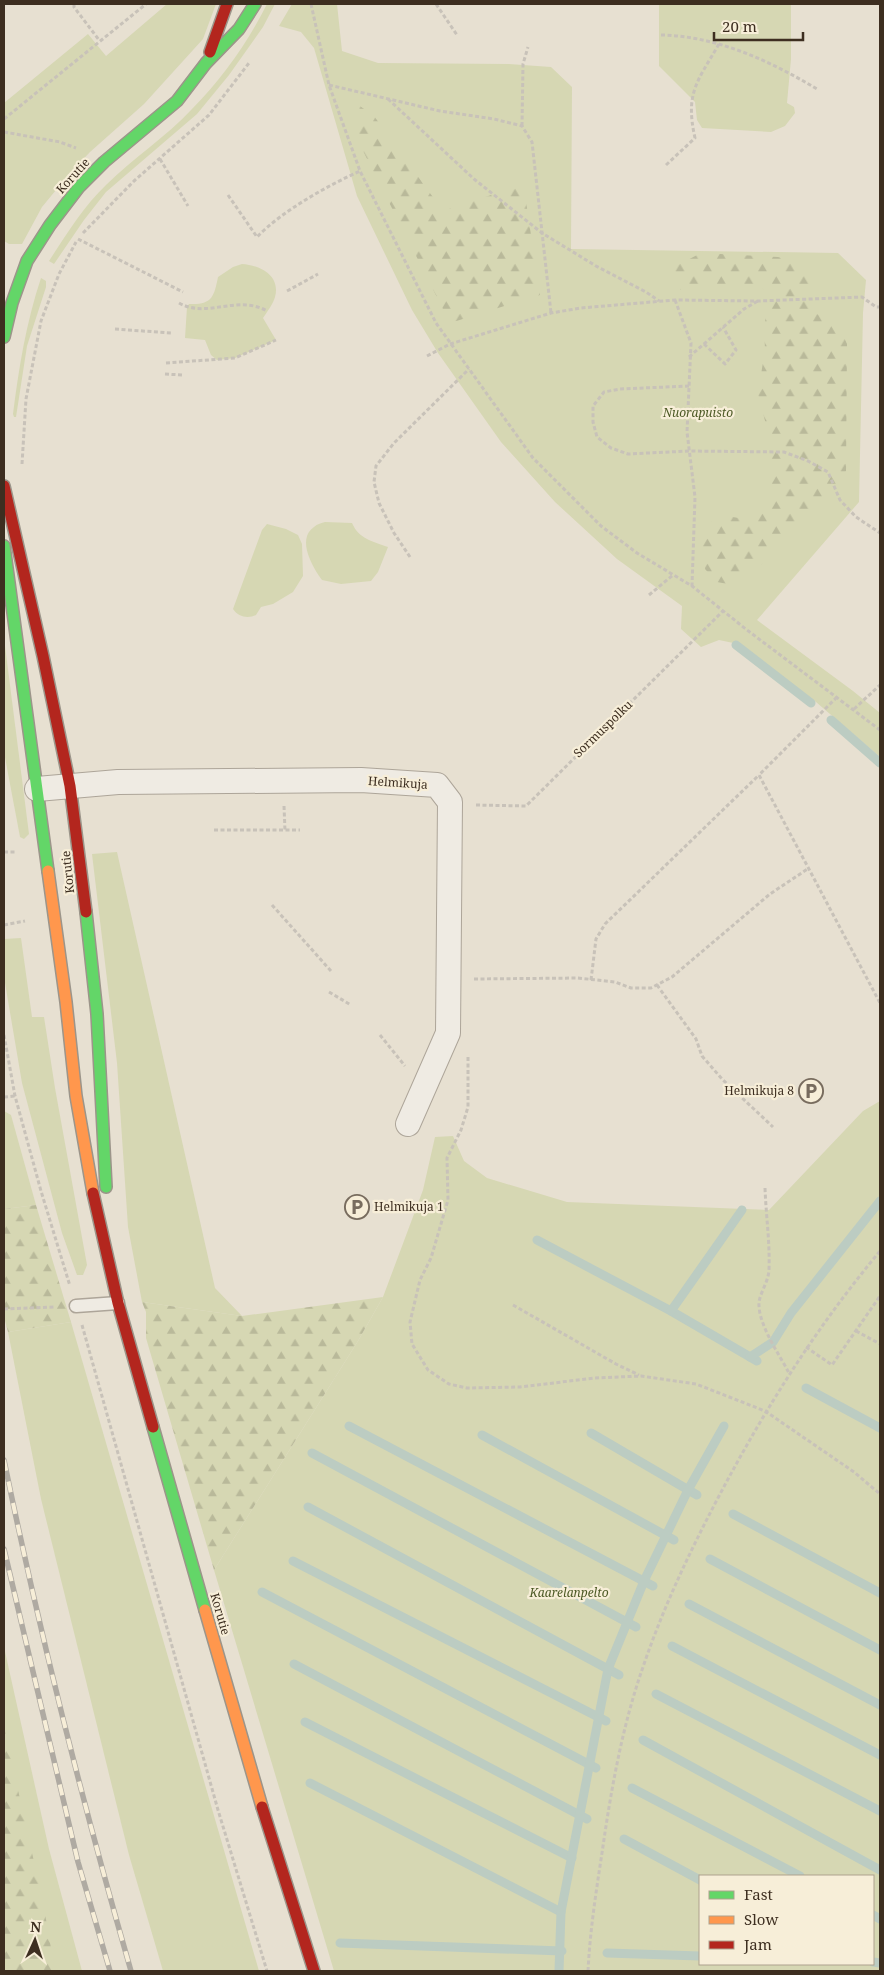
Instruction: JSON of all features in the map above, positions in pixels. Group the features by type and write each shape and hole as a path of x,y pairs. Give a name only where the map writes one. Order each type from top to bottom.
{"street":[{"name":"Korutie","path":"206,63 227,4"},
{"name":"Korutie","path":"4,337 12,303 26,261 50,224 79,187 104,162 177,101 206,63 239,29 255,4"},
{"name":"Korutie","path":"4,486 34,615 70,786 79,847 98,1014 108,1263"},
{"name":"Korutie","path":"4,546 66,1002 76,1096 94,1201 118,1304 252,1776 314,1971"},
{"name":"Helmikuja","path":"37,789 103,783 361,780 437,785 450,802 448,1033 408,1124"}],"lane":[{"path":"76,1306 118,1304"}],"path":[{"path":"74,4 100,40"},
{"path":"4,119 146,4"},
{"path":"311,4 329,85 360,170 436,323 532,458 602,526 637,553 692,586 880,730"},
{"path":"436,4 457,35"},
{"path":"661,35 671,35 728,46 763,61 817,89"},
{"path":"666,165 695,138 691,101 695,86 719,44"},
{"path":"528,47 523,64 522,126 532,142 551,313"},
{"path":"22,465 26,399 42,321 59,274 78,239 134,181 209,115 249,63"},
{"path":"329,85 440,111 494,119 522,126"},
{"path":"388,99 474,179 542,233 659,301"},
{"path":"160,159 188,206"},
{"path":"228,195 257,237 267,227 307,200 360,170"},
{"path":"78,239 183,292"},
{"path":"287,291 318,274"},
{"path":"427,356 450,344 551,313 581,308 675,300 758,301 862,297 876,307 880,307"},
{"path":"675,300 691,343 687,432 695,497 692,586"},
{"path":"689,357 744,309 758,301"},
{"path":"179,303 187,307 206,309 221,305 246,304 267,311"},
{"path":"704,344 725,364 736,350 723,327"},
{"path":"115,328 171,334"},
{"path":"166,363 234,358 276,340"},
{"path":"410,557 394,533 379,503 374,482 376,466 394,443 469,369"},
{"path":"165,374 182,375"},
{"path":"688,386 620,389 604,392 593,406 592,422 597,436 610,448 628,454 689,451 784,452 808,460 828,472 840,500 856,517 880,533"},
{"path":"649,595 673,575"},
{"name":"Sormuspolku","path":"474,805 526,806 723,611"},
{"path":"854,709 880,685"},
{"path":"591,980 596,938 605,924 837,697"},
{"path":"759,775 880,1003"},
{"path":"283,798 285,830"},
{"path":"214,830 300,830"},
{"path":"18,852 18,860"},
{"path":"466,979 578,978 615,982 631,988 651,988 672,977 770,894 809,868"},
{"path":"272,905 331,971"},
{"path":"4,925 25,922 24,914"},
{"path":"657,985 696,1039 702,1056 722,1079 773,1127"},
{"path":"329,992 351,1005"},
{"path":"4,1035 15,1096 41,1191 76,1306 216,1801 267,1971"},
{"path":"380,1035 399,1059"},
{"path":"468,1054 468,1107 461,1130 446,1158 448,1200 431,1258 420,1280 410,1322 412,1344 428,1370 449,1384 468,1388 520,1387 595,1378 641,1376 696,1384 765,1411 854,1472 880,1494"},
{"path":"4,1098 15,1096"},
{"path":"765,1188 769,1236 769,1272 766,1286 759,1298 759,1306 769,1335 789,1373"},
{"path":"588,1971 590,1932 611,1792 626,1724 643,1667 665,1607 701,1530 765,1411 806,1347 849,1288 880,1250"},
{"path":"806,1347 832,1365 880,1296"},
{"path":"513,1305 616,1364 641,1376"},
{"path":"4,1309 76,1306"},
{"path":"856,1331 880,1344"}],"green space":[{"path":"167,4 216,4 203,39 144,104 90,152 70,173 42,207 22,244 9,244 4,241 4,103 88,34 106,56"},
{"path":"267,4 275,4 263,27 229,75 197,114 106,192 54,264 49,261 90,202 116,175 182,119 214,85 243,46"},
{"name":"Nuorapuisto","path":"292,4 337,4 342,51 378,63 509,64 551,67 572,87 571,249 838,253 866,280 863,313 859,502 757,620 880,713 880,757 816,702 738,644 719,640 701,647 681,629 682,606 617,559 555,502 501,442 438,353 412,310 357,196 314,48 301,32 279,26"},
{"path":"659,4 791,4 791,59 787,103 794,107 795,113 785,126 771,132 702,128 697,120 695,102 659,66"},
{"path":"357,104 374,116 443,211 512,188 524,188 540,295 450,323 355,135"},
{"path":"701,253 778,257 798,262 811,272 810,291 817,314 839,326 847,344 846,471 823,507 800,524 765,562 733,585 717,582 705,569 702,549 707,526 719,515 739,518 767,509 772,471 769,436 758,394 765,349 764,327 769,301 766,290 757,287 681,290 674,281 672,268"},
{"path":"242,264 261,269 272,277 275,283 275,297 263,318 276,340 235,358 217,360 211,355 205,340 185,338 187,307 189,304 203,303 211,298 218,277 233,267"},
{"path":"41,278 46,281 46,287 27,346 16,417 14,417 15,397 24,345"},
{"path":"325,522 352,523 362,536 388,547 378,572 371,581 341,584 322,580 308,554 306,539 314,527"},
{"path":"267,524 286,529 298,535 302,544 303,576 293,592 273,604 261,607 256,615 250,617 243,616 233,609 262,530"},
{"path":"4,638 29,834 24,839 20,837 4,752"},
{"path":"117,852 215,1288 242,1316 142,1302 128,1227 117,1063 92,854"},
{"path":"21,938 32,1017 44,1017 87,1265 83,1275 77,1275 62,1233 22,1083 4,977 4,939"},
{"name":"Kaarelanpelto","path":"880,1101 880,1971 334,1971 214,1570 358,1341 383,1297 423,1190 435,1137 453,1136 464,1161 487,1178 567,1202 769,1210 863,1111"},
{"path":"4,1111 11,1115 36,1205 4,1209"},
{"path":"36,1205 71,1322 8,1332 4,1317 4,1209"},
{"path":"383,1297 358,1341 214,1570 146,1338 146,1312 142,1302 242,1316"},
{"path":"71,1322 259,1971 163,1971 129,1855 41,1499 8,1332"},
{"path":"4,1647 49,1849 82,1971 4,1971"},
{"path":"4,1727 43,1902 55,1971 4,1971"}],"waterway":[{"path":"736,645 811,703"},
{"path":"831,720 880,763"},
{"path":"750,1357 773,1342 791,1313 880,1201"},
{"path":"671,1311 742,1210"},
{"path":"537,1240 671,1311 757,1361"},
{"path":"806,1388 880,1428"},
{"path":"349,1426 653,1586"},
{"path":"559,1971 561,1912 608,1669 644,1581 688,1490 724,1426"},
{"path":"591,1433 697,1495"},
{"path":"482,1435 674,1540"},
{"path":"312,1453 636,1627"},
{"path":"308,1507 619,1675"},
{"path":"733,1514 880,1593"},
{"path":"710,1559 880,1650"},
{"path":"293,1561 606,1721"},
{"path":"262,1592 596,1768"},
{"path":"689,1604 880,1705"},
{"path":"672,1646 880,1755"},
{"path":"294,1664 587,1819"},
{"path":"656,1694 880,1811"},
{"path":"305,1722 572,1858"},
{"path":"643,1740 880,1870"},
{"path":"310,1783 561,1912"},
{"path":"632,1788 798,1875"},
{"path":"624,1839 699,1879"},
{"path":"874,1916 880,1919"},
{"path":"340,1943 562,1951"},
{"path":"607,1953 699,1956"},
{"path":"874,1962 880,1963"}],"railway":[{"path":"4,1460 32,1589 63,1717 131,1971"},
{"path":"4,1549 78,1862 110,1971"}],"traffic: fast":[{"path":"4,337 12,303 27,261 50,225 79,187 104,162 177,101 206,63 239,29 255,4"},
{"path":"4,546 48,871"},
{"path":"86,912 97,1014 106,1187"},
{"path":"153,1427 205,1610"}],"traffic: slow":[{"path":"48,871 66,1002 76,1096 93,1193"},
{"path":"205,1610 262,1807"}],"traffic: jam":[{"path":"210,52 227,4"},
{"path":"4,486 43,656 70,786 86,912"},
{"path":"93,1193 118,1303 153,1427"},
{"path":"262,1807 314,1971"}],"place":[{"name":"Helmikuja 8","path":"811,1091"},
{"name":"Helmikuja 1","path":"357,1207"}]}
